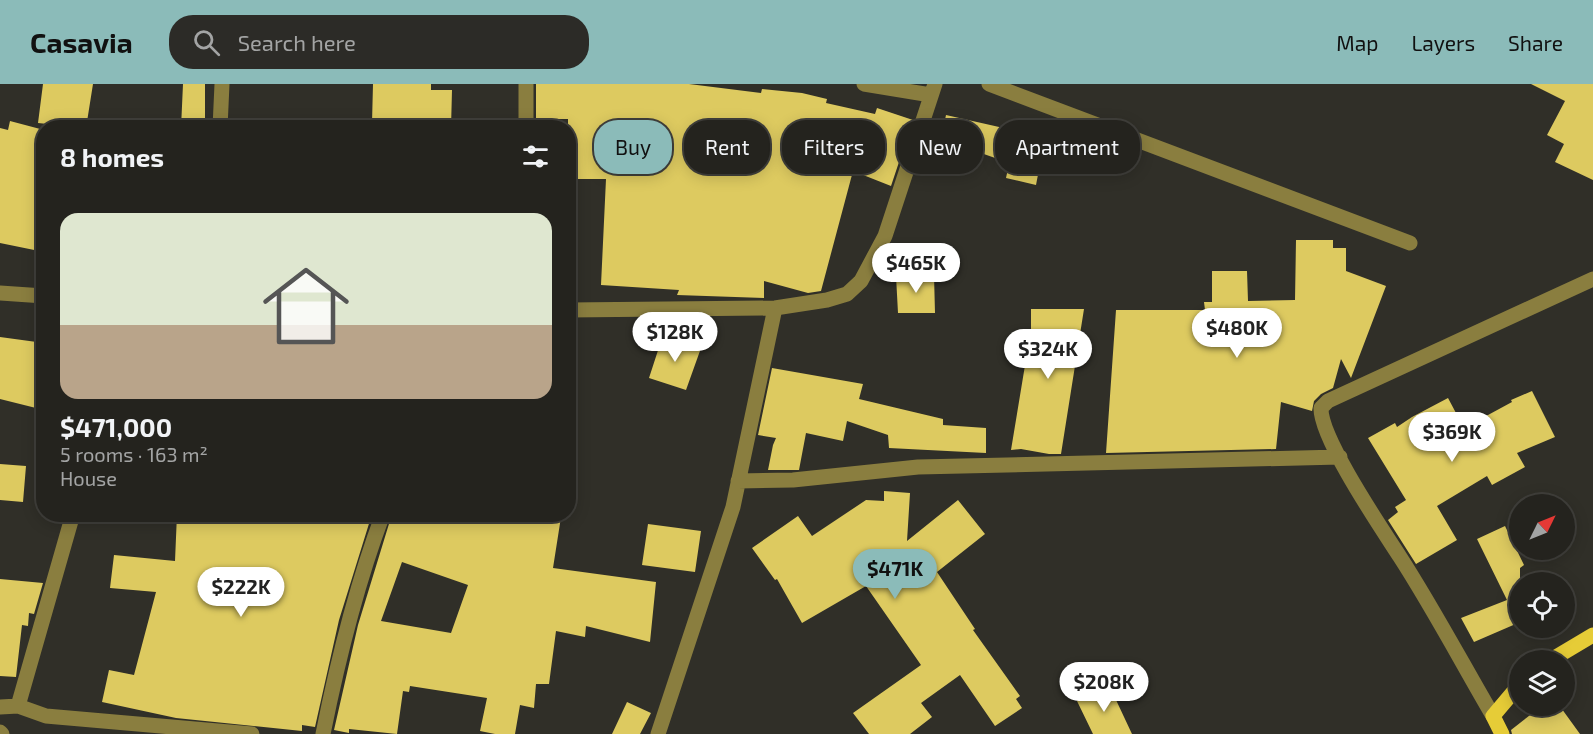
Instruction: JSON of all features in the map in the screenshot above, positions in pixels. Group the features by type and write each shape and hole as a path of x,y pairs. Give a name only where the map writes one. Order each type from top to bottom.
{"main road":[{"path":"1568,650 1593,635"},
{"path":"1502,734 1493,716 1509,697"}],"street":[{"path":"220,120 222,84"},
{"path":"526,84 526,120"},
{"path":"576,310 775,308 827,300 847,294 861,281 885,236 933,90 864,84"},
{"path":"988,84 1410,243"},
{"path":"1493,716 1400,557 1380,529 1320,418 1321,408 1328,401 1593,279"},
{"path":"0,294 36,296"},
{"path":"658,734 733,507 775,308"},
{"path":"738,482 793,480 918,466 1340,457"},
{"path":"18,706 71,522"},
{"path":"323,734 336,669 368,553 380,522"},
{"path":"0,707 18,706 46,716 252,734"}],"building":[{"path":"43,84 93,84 87,120 38,120"},
{"path":"183,84 205,84 205,120 181,120"},
{"path":"373,84 431,84 431,90 452,90 451,120 372,120"},
{"path":"536,84 689,84 761,93 762,89 802,93 827,99 826,103 875,114 877,108 913,120 897,120 897,168 891,186 861,174 885,174 885,120 782,120 782,174 852,174 821,291 808,293 764,281 764,298 677,295 679,290 601,285 606,179 576,179 576,120 536,119"},
{"path":"1531,84 1593,84 1593,180 1555,162 1564,144 1547,135 1565,101"},
{"path":"946,115 968,120 945,120"},
{"path":"10,121 36,128 36,250 0,243 0,128 8,130"},
{"path":"983,123 995,126 995,158 983,154"},
{"path":"1007,174 1038,174 1036,185 1006,178"},
{"path":"1296,240 1333,240 1333,248 1346,248 1346,271 1386,286 1351,378 1341,359 1333,388 1321,394 1314,401 1312,411 1281,402 1276,449 1106,453 1116,310 1205,310 1204,302 1212,302 1212,271 1247,271 1248,301 1295,300"},
{"path":"934,275 935,313 898,313 896,276"},
{"path":"1031,309 1084,309 1061,454 1011,450 1031,329"},
{"path":"663,335 701,348 686,390 649,378"},
{"path":"0,337 36,342 36,408 0,399"},
{"path":"772,368 863,384 859,399 943,419 943,425 986,428 986,453 889,448 888,435 847,421 843,441 806,433 799,470 768,470 776,438 758,435"},
{"path":"1532,391 1555,437 1517,453 1525,467 1492,485 1487,476 1437,506 1457,540 1416,564 1388,520 1398,512 1395,507 1406,500 1368,438 1395,423 1397,427 1448,398 1464,428 1512,402 1511,400"},
{"path":"0,464 26,466 23,502 0,500"},
{"path":"884,491 910,493 907,541 958,500 985,534 937,572 975,629 973,630 1020,696 1016,699 1022,708 995,726 960,675 921,703 932,717 910,734 869,734 853,713 921,665 866,586 802,623 777,579 775,580 752,548 798,516 812,536 866,500 884,501"},
{"path":"177,522 370,522 339,620 315,727 302,725 302,731 176,718 102,702 109,670 134,675 156,592 110,588 114,555 175,561"},
{"path":"390,522 560,522 553,568 656,582 650,642 586,626 585,637 556,631 549,684 536,684 534,708 520,705 515,734 480,731 487,698 410,686 409,692 403,691 397,734 349,729 349,733 334,730 358,625","holes":["402,562 468,585 451,633 381,621"]},
{"path":"648,524 701,531 695,572 642,565"},
{"path":"1505,526 1509,534 1509,560 1522,560 1524,565 1520,568 1520,572 1509,572 1509,627 1474,642 1461,618 1507,600 1477,539"},
{"path":"0,579 43,583 34,614 29,613 28,626 22,625 16,677 0,676"},
{"path":"1109,685 1132,734 1093,734 1077,701"},
{"path":"627,702 651,713 640,734 612,734"},
{"path":"1529,716 1567,716 1580,734 1512,734 1511,730"}]}
